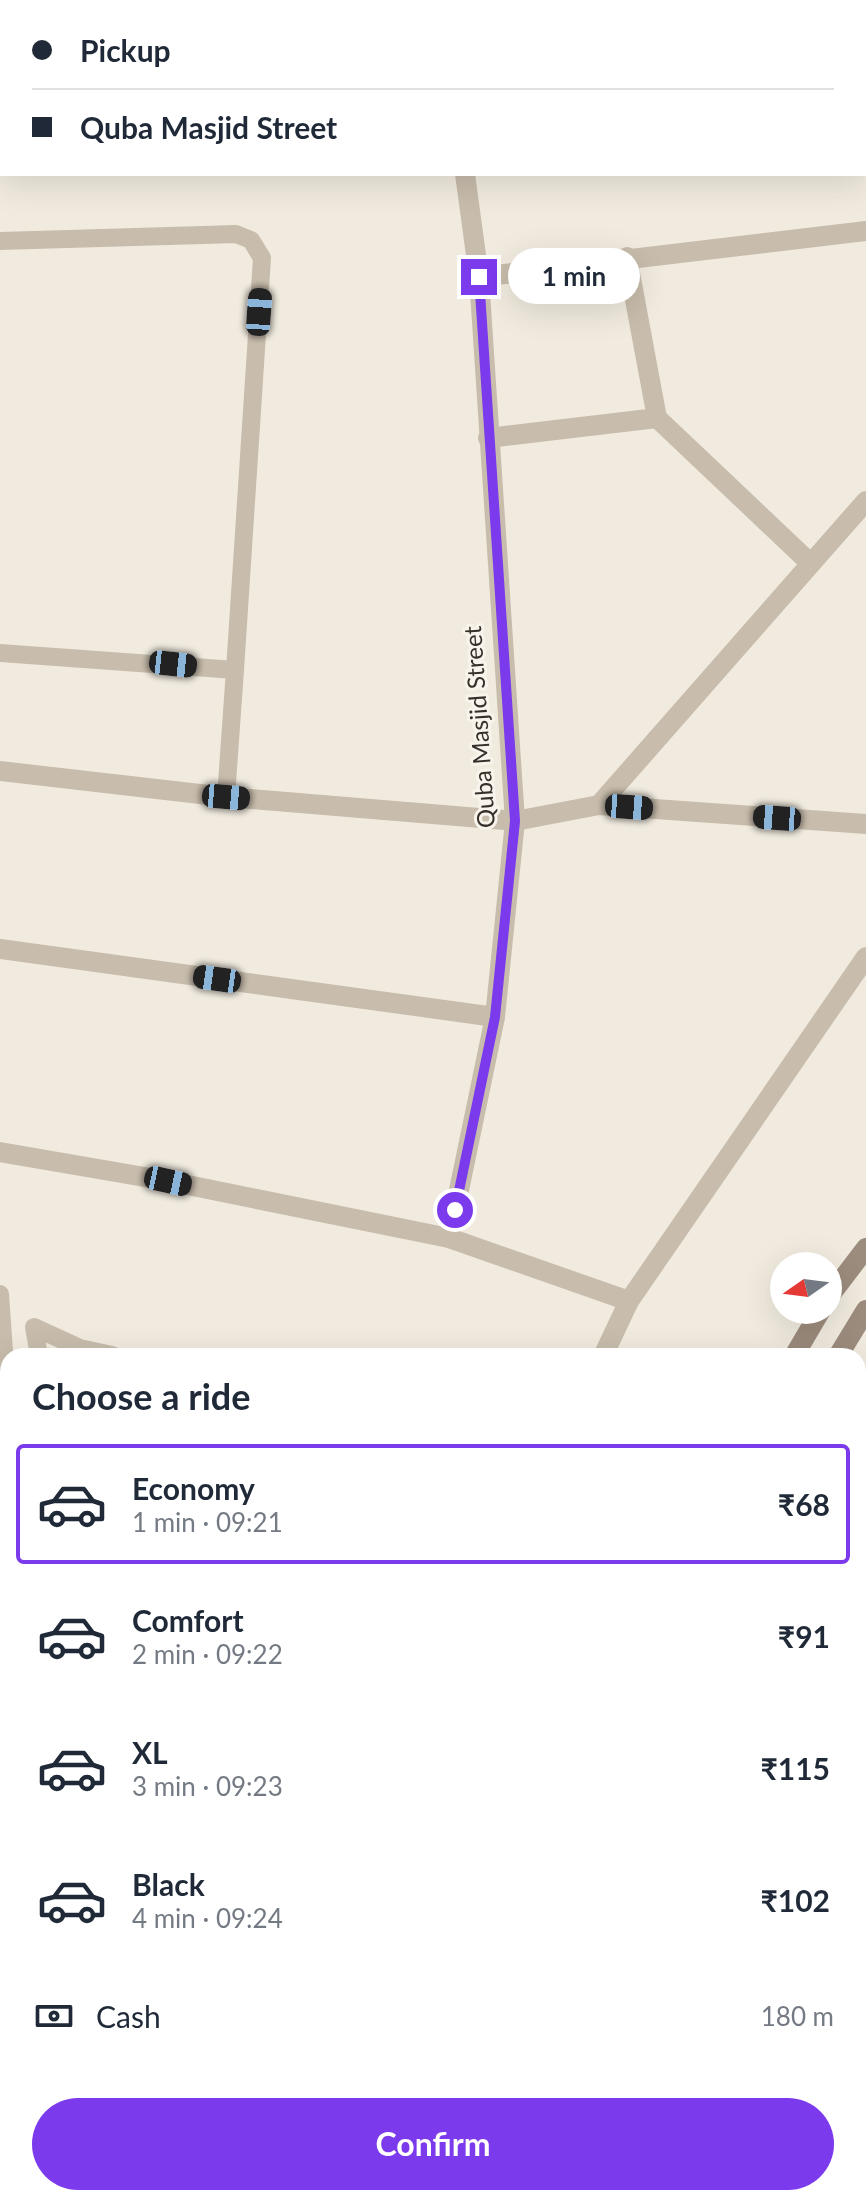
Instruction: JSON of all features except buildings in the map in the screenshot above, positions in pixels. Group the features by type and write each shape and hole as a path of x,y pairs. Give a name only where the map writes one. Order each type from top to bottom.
{"main road":[{"path":"842,1280 866,1248"},
{"path":"843,1348 866,1310"},
{"path":"799,1348 813,1324"}],"street":[{"name":"Quba Masjid Street","path":"449,1238 495,1017 515,821 479,277 465,176"},
{"path":"479,277 866,231"},
{"path":"627,257 657,418 809,562"},
{"path":"488,438 657,418"},
{"path":"599,805 809,562 866,501"},
{"path":"0,771 226,797 515,821 599,805 866,824"},
{"path":"0,949 495,1017"},
{"path":"607,1348 629,1301 866,957"},
{"path":"0,1152 168,1181 449,1238 629,1301"}],"lane":[{"path":"0,241 236,234 251,240 262,258 226,797"},
{"path":"0,653 235,670"},
{"path":"0,1294 4,1348"},
{"path":"38,1348 34,1327 80,1348"}],"route":[{"path":"455,1210 495,1017 515,821 479,277"}]}
